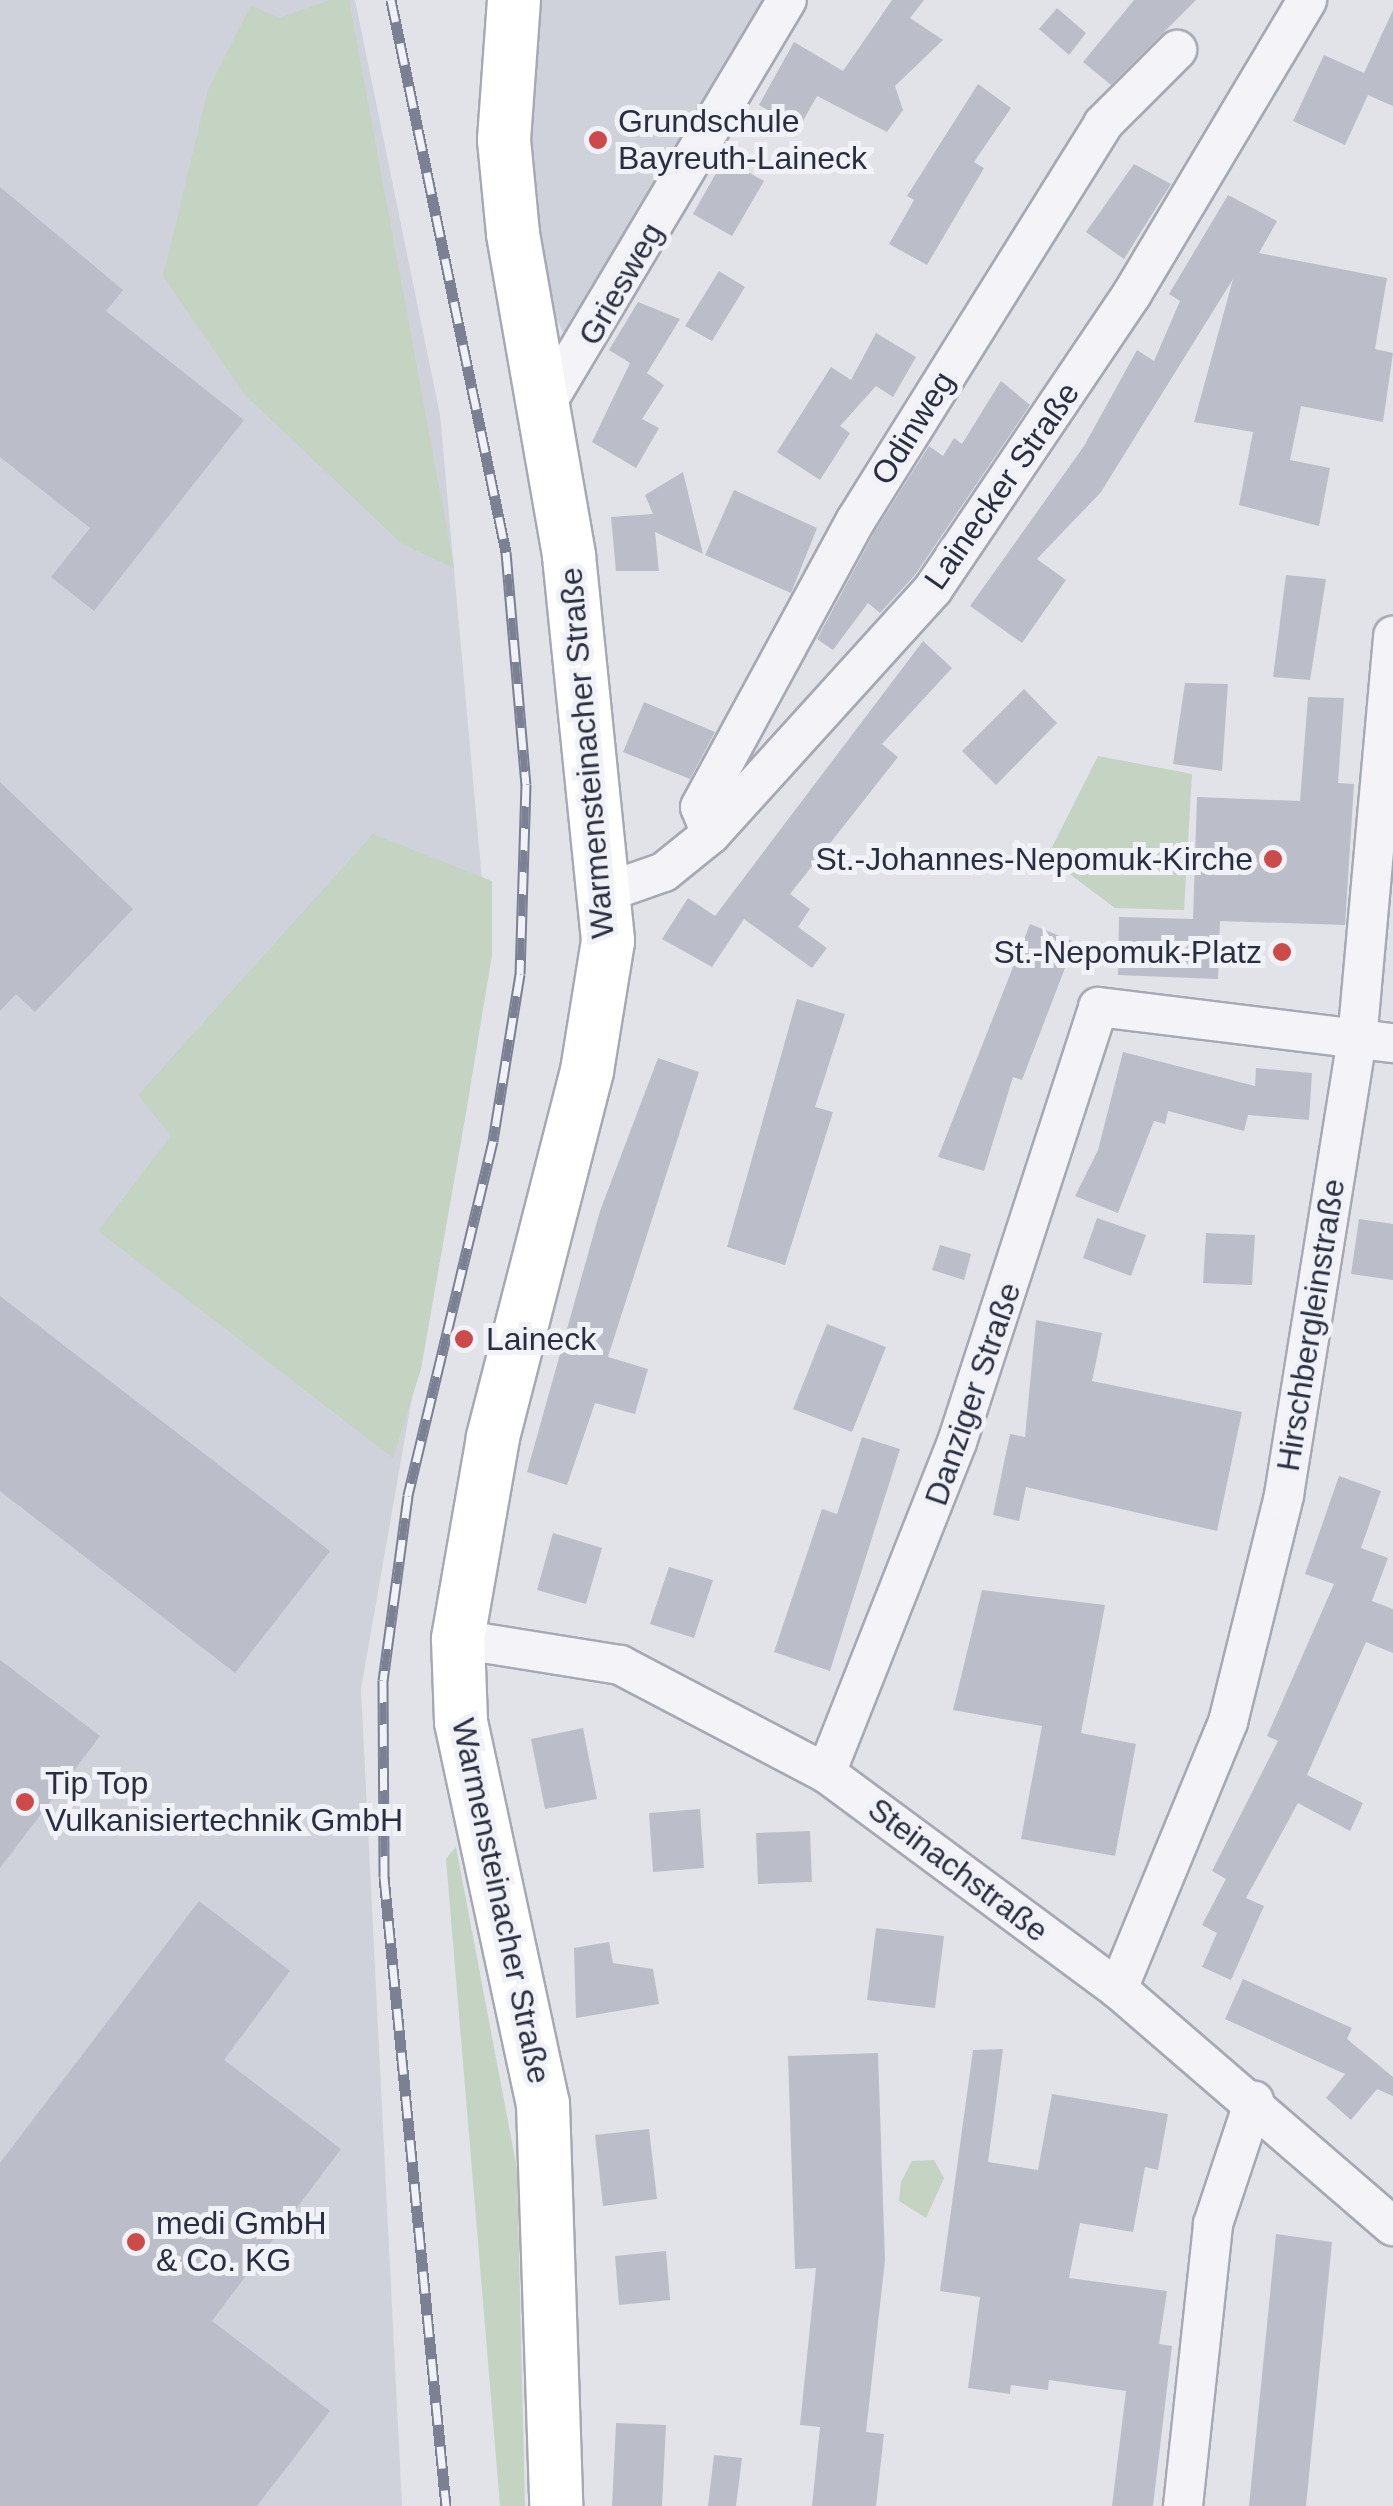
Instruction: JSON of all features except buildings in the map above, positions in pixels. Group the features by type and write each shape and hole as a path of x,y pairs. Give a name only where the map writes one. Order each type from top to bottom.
{"street":[{"name":"Warmensteinacher Straße","path":"514,0 504,140 607,892 587,1072 493,1438 458,1640 460,1722 543,2104 556,2506"},
{"name":"Griesweg","path":"543,410 787,0"},
{"name":"Lainecker Straße","path":"607,892 664,872 711,834 970,540 1141,279 1307,0"},
{"name":"Odinweg","path":"711,834 700,807 856,520 1103,124 1177,50"},
{"name":"Hirschbergleinstraße","path":"1118,1988 1244,1672 1284,1494 1375,1042 1393,636"},
{"name":"Danziger Straße","path":"826,1772 957,1442 1098,1008 1375,1042"},
{"name":"Steinachstraße","path":"458,1640 620,1664 826,1772 1118,1988 1393,2226"},
{"path":"1182,2506 1213,2224 1254,2102"}],"shaded area":[{"path":"0,0 355,0 440,415 489,957 361,1689 402,2506 0,2506"},
{"name":"Grundschule Bayreuth-Laineck","path":"516,0 767,0 567,340 514,233"}],"green space":[{"path":"330,0 349,0 454,568 402,544 244,394 163,276 208,90 251,5 279,18"},
{"path":"1098,756 1192,774 1184,910 1115,908 1047,857"},
{"path":"373,834 492,881 492,955 465,1119 421,1369 393,1458 98,1231 171,1136 138,1095"},
{"path":"456,1847 517,2169 525,2506 500,2506 446,1859"},
{"path":"934,2160 944,2178 926,2218 899,2201 901,2182 912,2161"}],"railway":[{"path":"391,0 506,552 526,784 520,974 493,1141 408,1496 383,1680 384,1877 446,2506"}],"place":[{"name":"Grundschule Bayreuth-Laineck","path":"598,140"},
{"name":"St.-Johannes-Nepomuk-Kirche","path":"1273,859"},
{"name":"St.-Nepomuk-Platz","path":"1282,952"},
{"name":"Laineck","path":"464,1339"},
{"name":"Tip Top Vulkanisiertechnik GmbH","path":"25,1802"},
{"name":"medi GmbH & Co. KG","path":"136,2242"}]}
